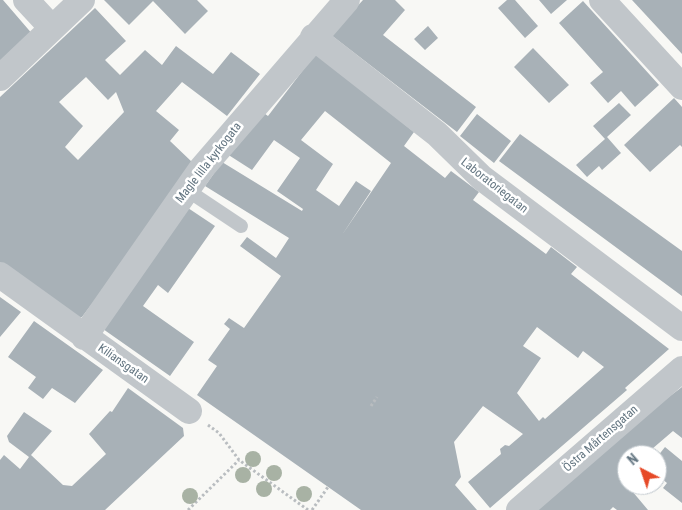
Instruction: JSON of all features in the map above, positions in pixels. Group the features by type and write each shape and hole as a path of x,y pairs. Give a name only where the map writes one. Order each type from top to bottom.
{"street":[{"path":"26,0 52,28"},
{"path":"0,78 82,0"},
{"name":"Magle lilla kyrkogata","path":"84,337 202,168 313,37 347,0"},
{"path":"602,0 682,87"},
{"name":"Laboratoriegatan","path":"313,37 437,134 482,178 682,328"},
{"name":"Kiliansgatan","path":"0,275 189,411"},
{"name":"Östra Mårtensgatan","path":"519,510 682,369"}],"lane":[{"path":"187,190 241,226"}],"path":[{"path":"371,406 377,396"},
{"path":"189,411 219,433 240,460 310,510 328,487"},
{"path":"188,510 240,460"}],"building":[{"path":"0,0 3,0 34,36 0,65"},
{"path":"104,0 197,0 208,11 185,34 153,1 129,25"},
{"path":"363,0 395,0 405,10 383,35 476,107 457,132 331,35"},
{"path":"507,0 515,0 538,26 525,38 498,8"},
{"path":"539,0 567,0 551,14"},
{"path":"632,0 682,0 682,54"},
{"path":"583,1 659,85 635,107 621,91 608,103 590,83 603,72 559,23"},
{"path":"95,8 126,41 105,60 120,75 145,50 162,65 176,46 213,74 231,52 260,74 227,116 182,82 156,111 179,130 170,141 192,162 137,245 82,317 69,319 0,264 0,97","holes":["86,77 108,100 116,92 124,112 78,160 65,147 83,126 59,102"]},
{"path":"428,26 438,38 425,50 414,39"},
{"path":"533,48 569,85 549,103 514,67"},
{"path":"316,53 414,132 404,146 445,178 451,171 479,192 473,200 546,254 551,247 577,267 571,274 669,349 625,388 627,390 490,508 468,482 501,454 500,449 505,445 509,446 523,434 483,406 454,442 461,477 455,485 477,510 361,510 197,395 217,366 208,360 230,329 224,324 229,318 244,328 281,276 240,246 247,237 276,258 289,238 205,186 222,162 302,211 303,209 277,191 300,158 274,140 252,170 227,154 258,109 268,116","holes":["325,111 391,163 342,235 371,191 356,181 339,206 316,190 333,164 301,140","537,327 578,358 583,351 604,367 545,419 543,417 539,421 517,393 541,358 523,346"]},
{"path":"674,98 682,107 682,147 680,145 650,172 624,145"},
{"path":"619,103 631,115 607,137 621,153 602,170 599,166 587,177 576,165 605,139 593,126"},
{"path":"477,114 511,141 494,163 460,136"},
{"path":"520,134 682,251 682,296 499,161"},
{"path":"188,208 215,226 168,293 158,285 143,306 194,342 170,376 103,329"},
{"path":"0,297 21,312 0,337"},
{"path":"34,321 103,370 75,403 52,388 43,399 28,388 36,377 8,357"},
{"path":"682,387 682,438 673,431 657,445 617,445 617,495 635,495 648,510 617,510 613,507 610,510 537,510 650,411"},
{"path":"128,388 183,428 184,436 105,510 0,510 0,460 4,455 20,469 29,457 9,442 7,436 24,412 52,431 31,455 63,485 72,486 106,454 89,434 110,411 112,412"},
{"path":"667,449 682,461 682,503 667,491"}]}
